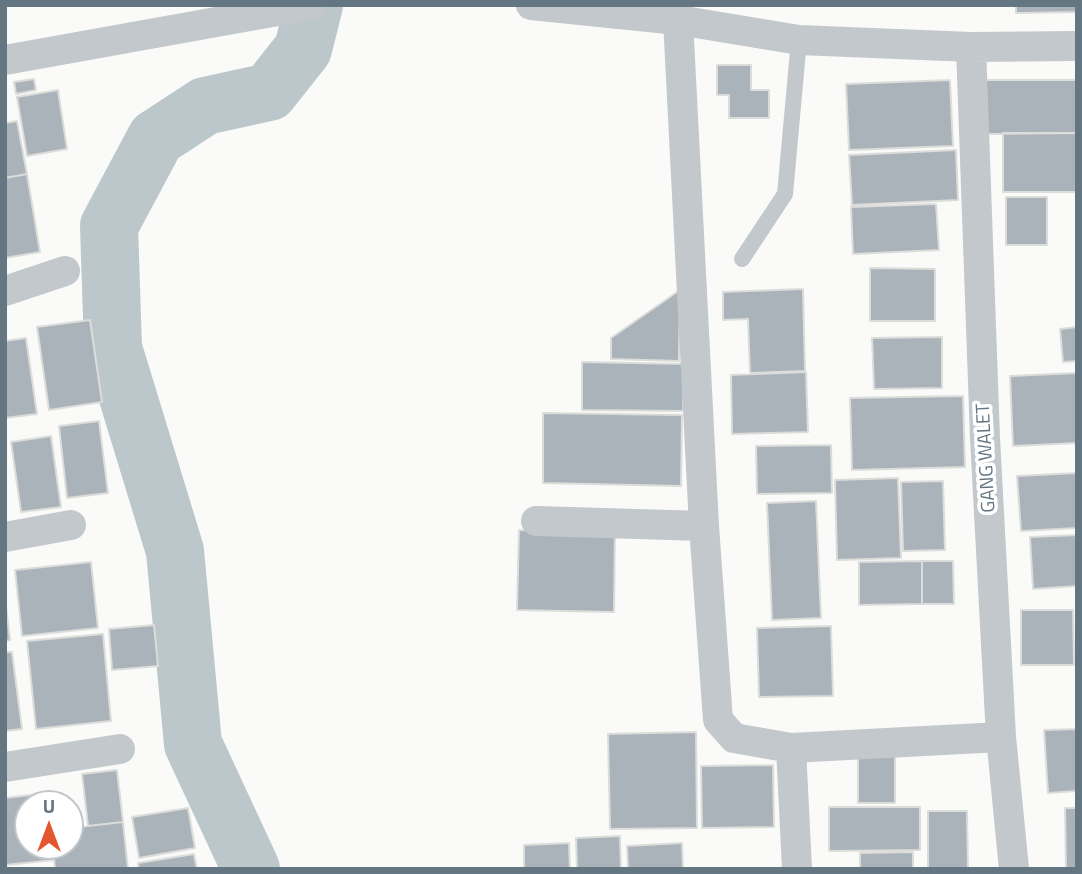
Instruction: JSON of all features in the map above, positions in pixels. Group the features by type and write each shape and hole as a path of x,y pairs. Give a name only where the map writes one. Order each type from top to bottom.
{"street":[{"path":"5,60 311,5"},
{"path":"531,5 678,20 799,40 971,47 1077,46"},
{"path":"678,20 704,526 718,720 734,738 790,748 1001,737"},
{"name":"GANG WALET","path":"971,47 985,438 1001,737 1014,869"},
{"path":"5,291 65,271"},
{"path":"536,521 704,526"},
{"path":"5,537 71,525"},
{"path":"790,748 797,869"},
{"path":"5,767 120,749"}],"lane":[{"path":"742,259 785,194 799,40"}],"building":[{"path":"1016,5 1077,5 1077,12 1016,13"},
{"path":"717,65 751,65 751,90 769,90 769,118 729,118 729,95 717,95"},
{"path":"34,79 36,90 16,94 14,82"},
{"path":"950,80 953,146 849,150 846,84"},
{"path":"978,80 1077,80 1077,133 978,134"},
{"path":"58,90 67,149 27,156 17,97"},
{"path":"17,121 27,174 5,178 5,123"},
{"path":"1003,133 1077,133 1077,192 1003,192"},
{"path":"956,150 958,200 852,205 849,155"},
{"path":"27,174 40,252 5,258 5,178"},
{"path":"1006,197 1047,197 1047,245 1006,245"},
{"path":"936,204 939,250 853,254 851,207"},
{"path":"870,268 935,269 935,321 870,321"},
{"path":"803,289 805,371 750,373 748,319 723,320 723,292"},
{"path":"680,290 679,361 611,359 611,338"},
{"path":"90,320 102,402 49,410 37,327"},
{"path":"1077,327 1077,361 1063,362 1060,329"},
{"path":"942,337 942,388 874,389 872,338"},
{"path":"26,338 37,414 5,418 5,341"},
{"path":"582,362 684,364 683,411 582,410"},
{"path":"806,372 808,432 732,434 731,375"},
{"path":"1077,373 1077,443 1013,446 1010,376"},
{"path":"963,396 965,467 852,470 850,398"},
{"path":"543,413 682,415 681,486 543,483"},
{"path":"99,421 108,493 67,498 59,426"},
{"path":"51,436 61,507 21,512 11,442"},
{"path":"831,445 832,493 757,494 756,446"},
{"path":"1077,473 1077,528 1021,531 1017,476"},
{"path":"898,478 901,558 837,560 835,480"},
{"path":"943,481 945,550 903,551 901,482"},
{"path":"816,501 821,618 772,620 767,503"},
{"path":"519,530 615,532 614,612 517,610"},
{"path":"1077,535 1077,586 1033,589 1030,537"},
{"path":"922,561 922,604 859,605 859,562"},
{"path":"922,561 953,561 954,604 922,604"},
{"path":"91,562 98,628 22,636 15,570"},
{"path":"5,598 10,640 5,641"},
{"path":"1021,610 1073,610 1074,665 1021,665"},
{"path":"154,625 158,666 112,670 109,629"},
{"path":"831,626 833,696 759,697 757,628"},
{"path":"103,634 111,721 36,729 27,641"},
{"path":"5,652 12,652 22,729 5,731"},
{"path":"1077,729 1077,791 1048,793 1044,730"},
{"path":"696,732 697,828 610,829 608,734"},
{"path":"858,749 895,749 895,803 858,803"},
{"path":"773,765 774,827 702,828 701,766"},
{"path":"117,770 123,822 88,826 82,774"},
{"path":"14,797 14,860 54,860 5,865 5,798"},
{"path":"829,807 920,807 920,850 829,851"},
{"path":"188,808 195,848 139,858 132,817"},
{"path":"1065,808 1077,808 1077,869 1066,869"},
{"path":"928,811 967,811 968,869 928,869"},
{"path":"123,822 128,869 55,869 54,860 84,860 84,826"},
{"path":"620,836 621,869 577,869 576,838"},
{"path":"569,843 570,869 524,869 524,845"},
{"path":"682,843 683,869 628,869 627,846"},
{"path":"913,852 913,869 860,869 860,853"},
{"path":"194,854 197,869 139,869 138,863"}],"waterway":[{"path":"251,869 193,744 175,551 113,348 109,226 156,138 205,106 269,92 303,49 314,5"}]}
